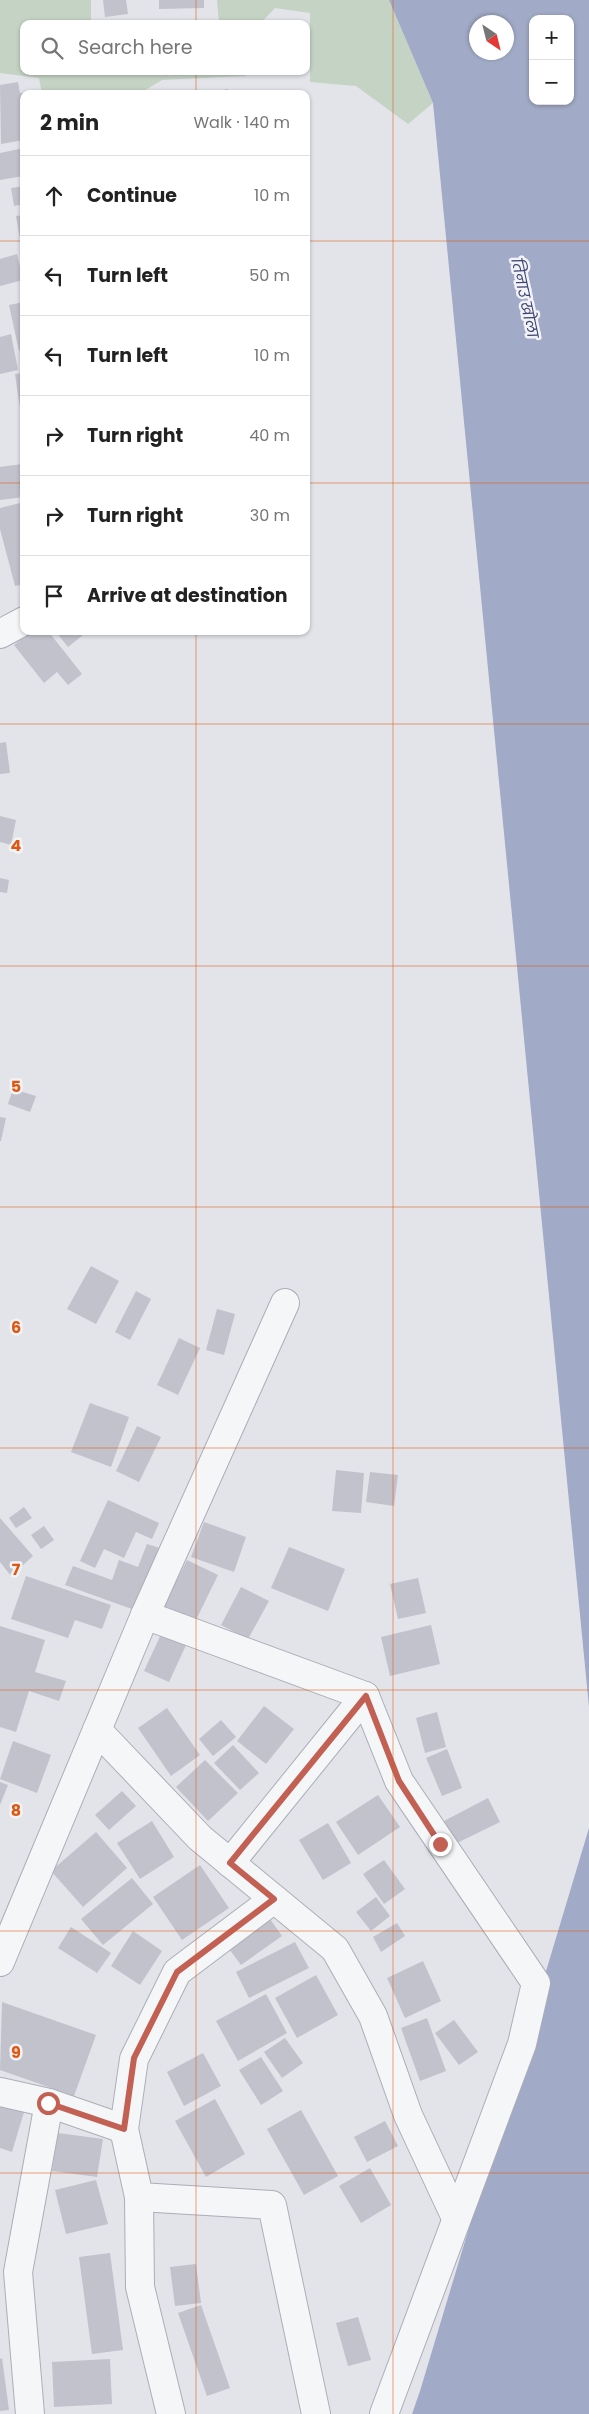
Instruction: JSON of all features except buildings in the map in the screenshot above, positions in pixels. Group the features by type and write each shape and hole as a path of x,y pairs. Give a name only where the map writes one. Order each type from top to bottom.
{"street":[{"path":"0,634 20,623"},
{"path":"0,1962 145,1615 285,1303"},
{"path":"145,1615 366,1696 399,1781 536,1983 522,2044 384,2414"},
{"path":"230,1863 366,1696"},
{"path":"97,1730 200,1838 335,1949 373,2016 408,2116 456,2218"},
{"path":"171,2414 140,2288 139,2196 124,2129 134,2058 177,1972 274,1899"},
{"path":"0,2092 48,2103 124,2129"},
{"path":"30,2414 18,2272 48,2103"},
{"path":"139,2196 272,2205 316,2414"}],"green space":[{"path":"0,0 91,0 91,20 20,20 20,75 246,75 162,80 146,90 41,90 39,78 0,73"},
{"path":"217,0 389,0 433,103 408,124 356,86 310,82 310,13 275,8 264,20 219,20"}],"water":[{"name":"तिनाउ खोला","path":"389,0 589,0 589,1707 433,103"},
{"path":"589,1828 589,2414 412,2414 420,2391"}],"route":[{"path":"48,2103 124,2129 134,2058 177,1972 274,1899 230,1863 366,1696 399,1781 440,1844"}]}
